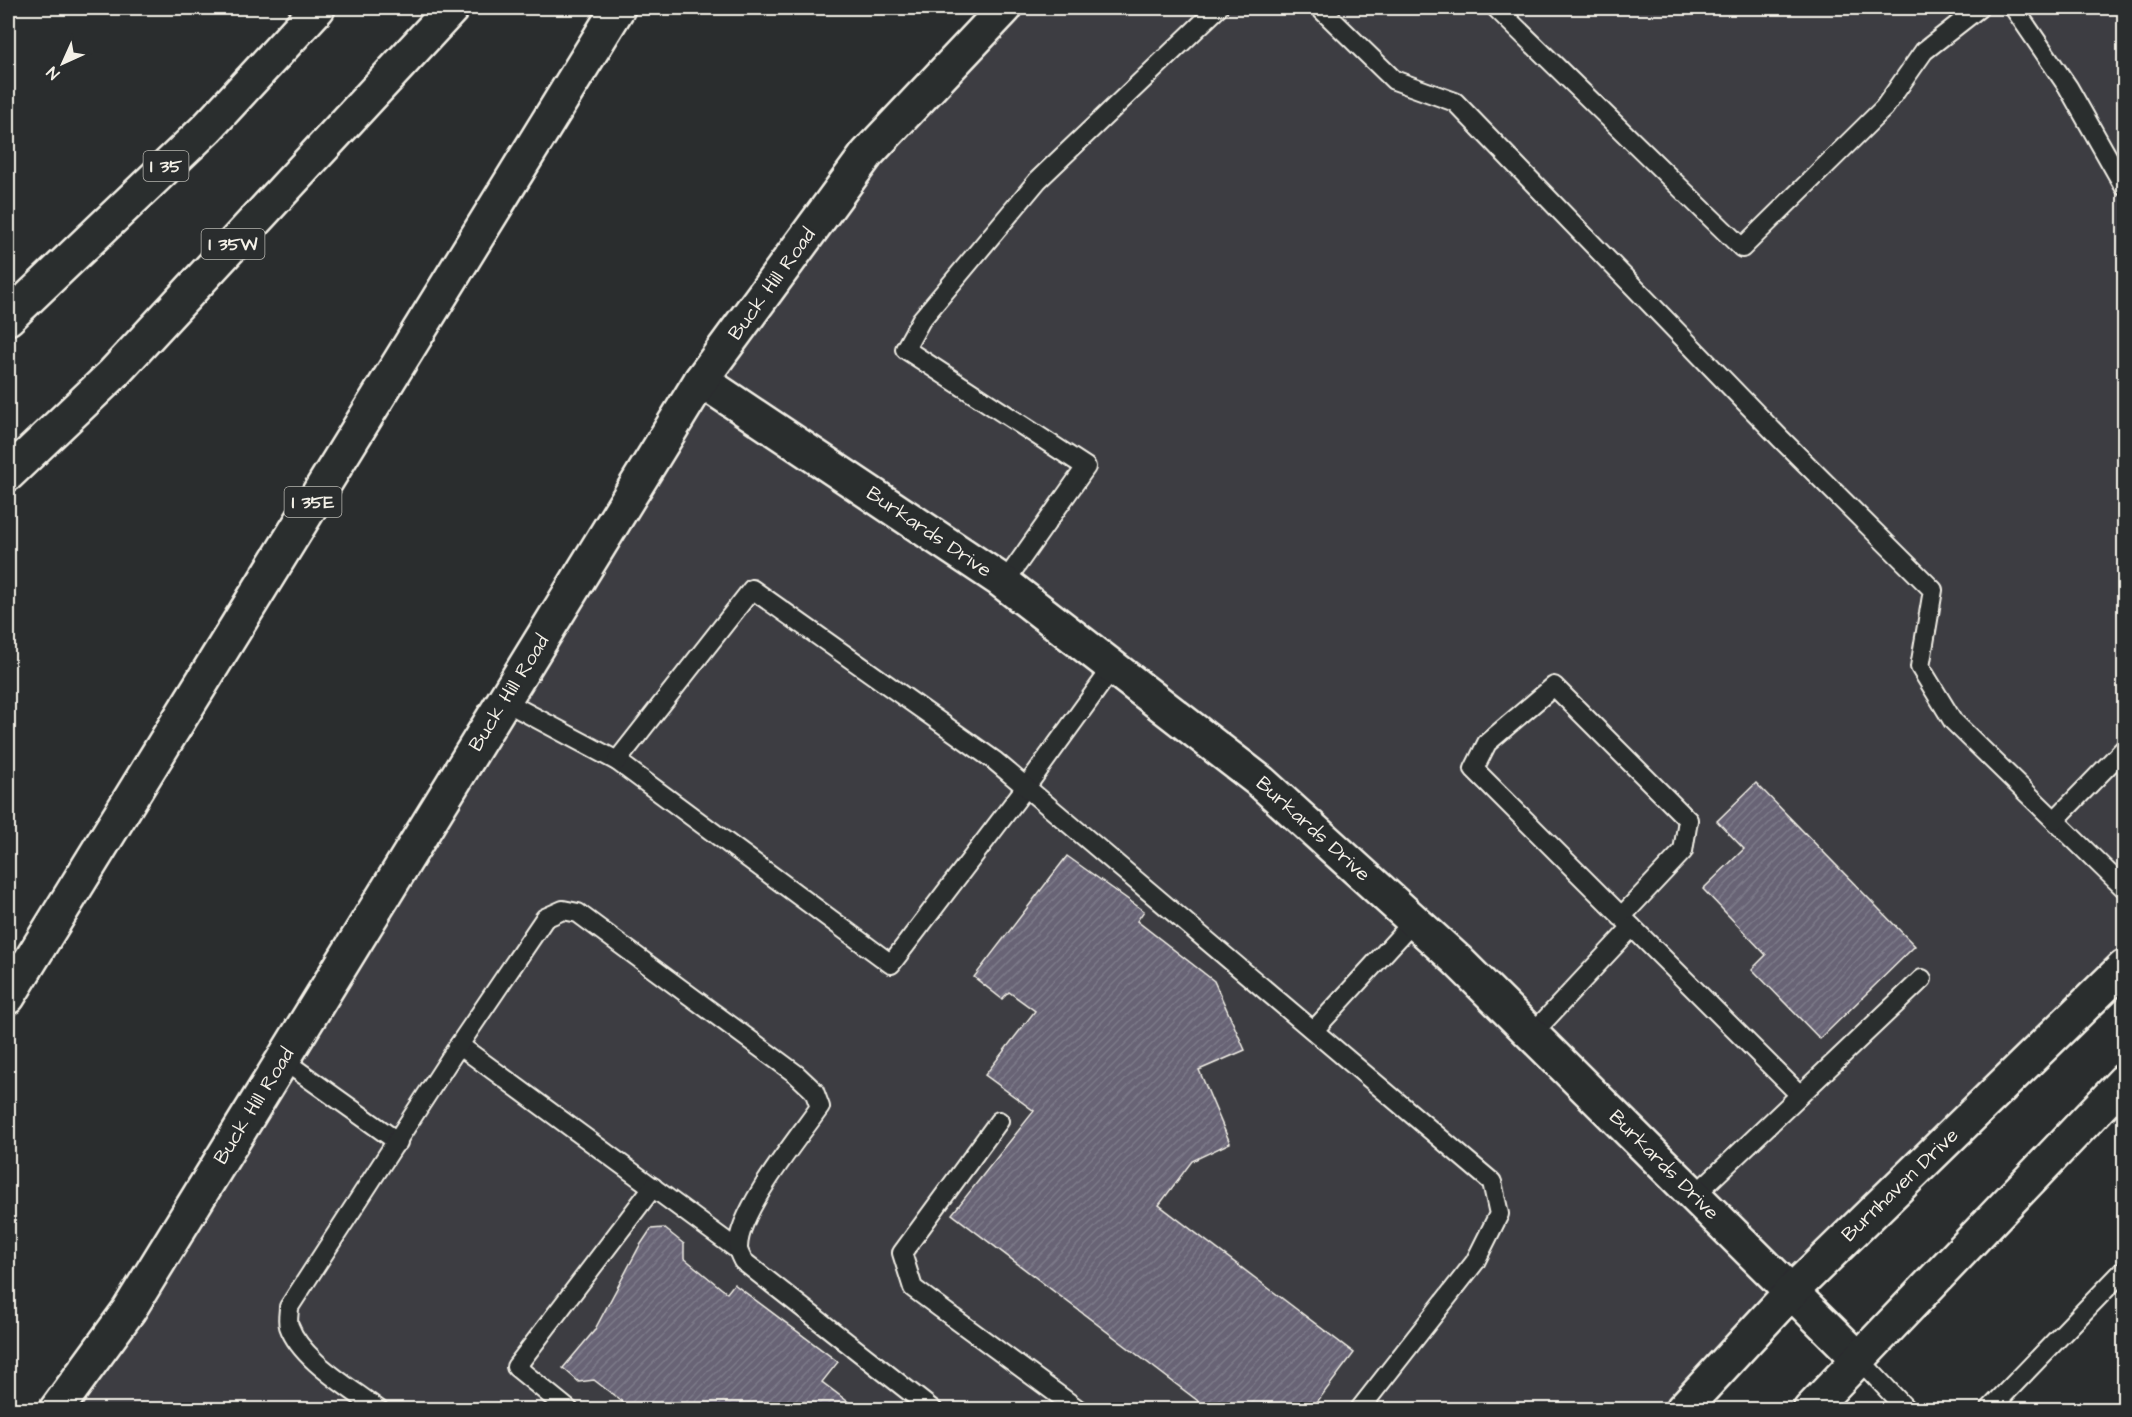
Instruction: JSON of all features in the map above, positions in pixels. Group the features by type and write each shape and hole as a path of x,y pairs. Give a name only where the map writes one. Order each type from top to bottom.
{"main road":[{"name":"I 35","path":"8,318 208,127 318,8"},
{"name":"I 35W","path":"8,474 112,374 452,8"},
{"name":"I 35E","path":"8,997 618,8"},
{"name":"Buck Hill Road","path":"56,1410 129,1310 701,380 867,154 1005,8"},
{"name":"Burkards Drive","path":"701,380 1005,583 1261,782 1414,921 1532,1034 1858,1358"},
{"name":"Burnhaven Drive","path":"1682,1410 1792,1291 2124,967"},
{"path":"1810,1410 2124,1081"}],"lane":[{"path":"1005,583 1086,467 905,349 921,320 1038,180 1218,8"},
{"path":"1320,8 1394,80 1455,102 1772,430 1934,590 1920,667 1953,721 2124,888"},
{"path":"1496,8 1742,248 1884,108 1924,51 1979,8"},
{"path":"2014,8 2068,87 2124,186"},
{"path":"618,761 752,589 995,761 1492,1182 1499,1215 1475,1262 1359,1410"},
{"path":"504,701 618,761 891,964 1026,787 1113,667"},
{"path":"1532,1034 1627,922 1683,851 1688,820 1554,686 1487,743 1474,769 1627,922 1800,1095"},
{"path":"2055,820 2124,749"},
{"path":"379,1410 315,1361 297,1342 288,1323 289,1307 545,918 563,910 578,913 796,1074 814,1091 820,1107 758,1196 741,1232 738,1250"},
{"path":"1314,1030 1414,921"},
{"path":"1695,1195 1922,979"},
{"path":"459,1046 738,1250 743,1261 933,1410"},
{"path":"283,1060 398,1142"},
{"path":"999,1121 902,1252 913,1288 1079,1410"},
{"path":"569,1410 516,1367 653,1187"},
{"path":"1989,1410 2124,1272"},
{"path":"1858,1358 1907,1410"}],"shaded area":[{"path":"1005,8 2124,8 2124,967 1682,1409 56,1410 701,380"}],"building":[{"path":"1756,783 1915,946 1820,1039 1752,969 1766,955 1703,889 1744,849 1717,821"},
{"path":"1067,856 1144,911 1137,921 1214,981 1245,1050 1199,1070 1230,1143 1192,1161 1159,1205 1354,1353 1311,1410 1210,1410 952,1214 1034,1111 985,1075 1035,1011 1009,992 1002,999 974,977"},
{"path":"664,1228 684,1244 684,1258 727,1293 734,1284 838,1362 822,1382 859,1410 633,1410 594,1380 579,1382 563,1368 594,1331 651,1229"}]}
